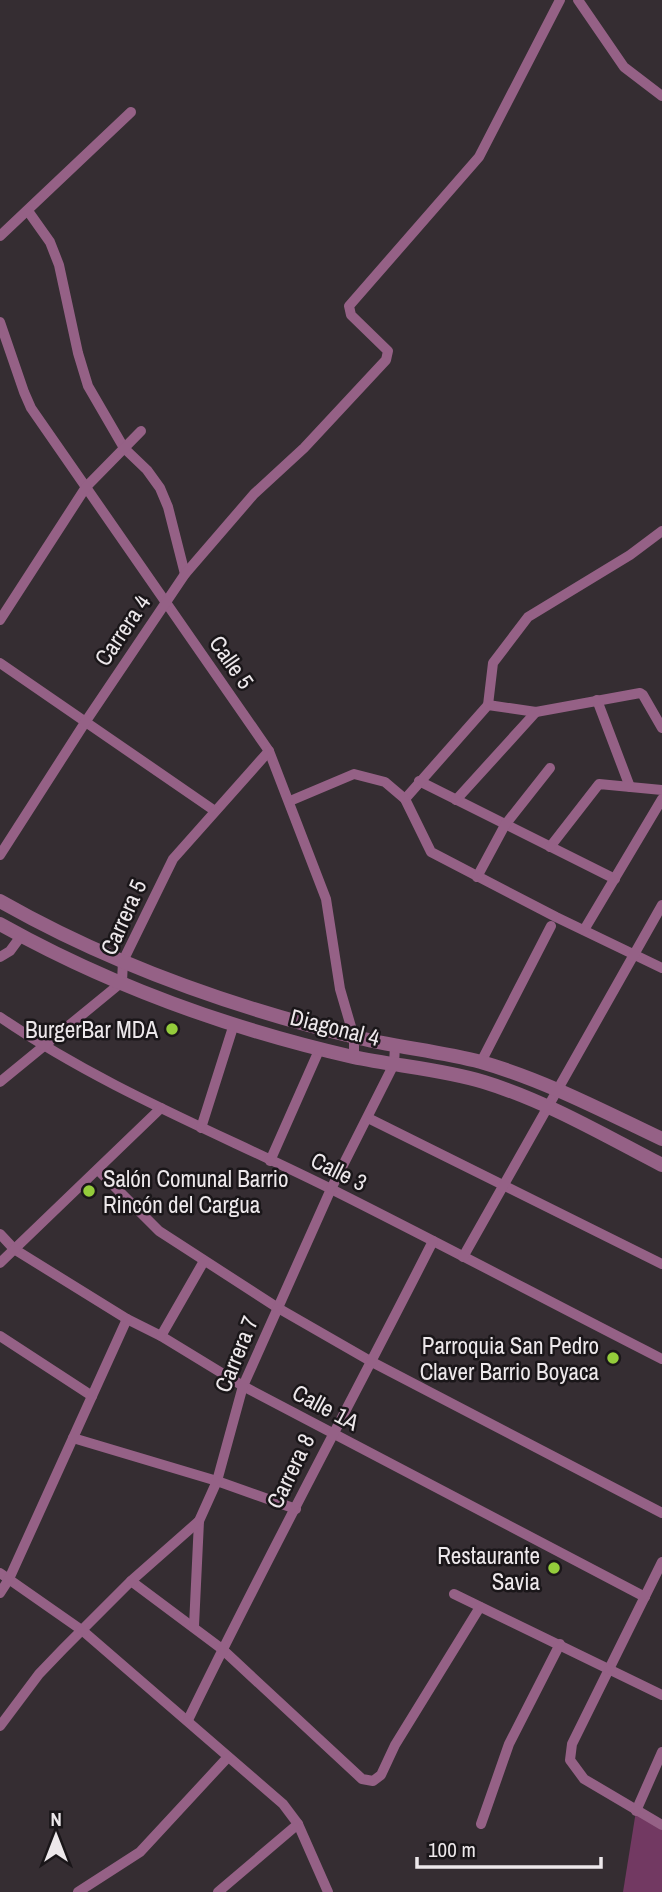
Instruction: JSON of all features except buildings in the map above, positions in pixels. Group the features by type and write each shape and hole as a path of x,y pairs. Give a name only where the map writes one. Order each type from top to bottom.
{"street":[{"name":"Carrera 4","path":"0,855 185,574 254,494 304,448 388,356 388,351 351,315 349,306 479,157 560,0"},
{"path":"578,0 624,67 662,96"},
{"path":"0,236 131,112"},
{"path":"28,211 50,242 59,265 88,386 124,448 147,470 160,488 168,507 185,574"},
{"name":"Calle 5","path":"0,322 31,408 269,751 326,899 340,989 354,1037 354,1057"},
{"path":"0,620 86,487 141,431"},
{"path":"405,799 488,705 493,663 528,617 630,555 662,531"},
{"path":"0,663 215,811"},
{"path":"488,705 536,712 636,693 643,695 662,728"},
{"path":"597,700 630,787"},
{"path":"456,800 536,712"},
{"name":"Carrera 5","path":"0,1082 122,982 123,961 173,859 269,751"},
{"path":"477,877 505,825 550,768"},
{"path":"290,801 354,774 385,782 405,799 431,852 662,968"},
{"path":"419,781 615,879"},
{"path":"550,847 599,784 662,790"},
{"path":"584,930 662,799"},
{"name":"Diagonal 4","path":"0,901 46,927 123,961 259,1012 354,1037 481,1062 559,1090 662,1139"},
{"path":"463,1257 662,905"},
{"name":"Diagonal 4","path":"0,924 122,982 234,1024 354,1057 454,1074 485,1083 549,1107 662,1165"},
{"path":"481,1062 551,926"},
{"path":"0,957 10,951 21,936"},
{"name":"Calle 3","path":"0,1017 43,1046 161,1108 331,1189 662,1360"},
{"path":"201,1128 234,1024"},
{"name":"Carrera 7","path":"0,1726 39,1674 131,1581 199,1521 217,1481 243,1386 331,1189 394,1064 396,1046"},
{"path":"270,1161 320,1048"},
{"path":"0,1263 161,1108"},
{"path":"368,1118 662,1264"},
{"path":"98,1170 159,1231 278,1308 372,1362 662,1513"},
{"name":"Calle 1A","path":"0,1234 14,1249 243,1386 645,1597"},
{"name":"Carrera 8","path":"188,1720 433,1241"},
{"path":"161,1336 204,1261"},
{"path":"0,1593 4,1576 73,1438 127,1319"},
{"path":"0,1336 92,1396"},
{"path":"73,1438 217,1481 296,1509"},
{"path":"194,1626 199,1521"},
{"path":"662,1562 572,1744 570,1760 584,1779 662,1825"},
{"path":"4,1576 83,1631 283,1804 298,1824 323,1889"},
{"path":"131,1581 222,1649 362,1779 373,1781 381,1775 401,1735 480,1607"},
{"path":"454,1594 662,1695"},
{"path":"481,1824 509,1744 560,1644"},
{"path":"635,1811 662,1752"},
{"path":"78,1892 140,1852 228,1757"},
{"path":"218,1892 298,1824"}],"shaded area":[{"path":"636,1811 662,1825 662,1892 623,1892"}],"place":[{"name":"BurgerBar MDA","path":"172,1029"},
{"name":"Salón Comunal Barrio Rincón del Cargua","path":"89,1191"},
{"name":"Parroquia San Pedro Claver Barrio Boyaca","path":"613,1358"},
{"name":"Restaurante Savia","path":"554,1568"}]}
